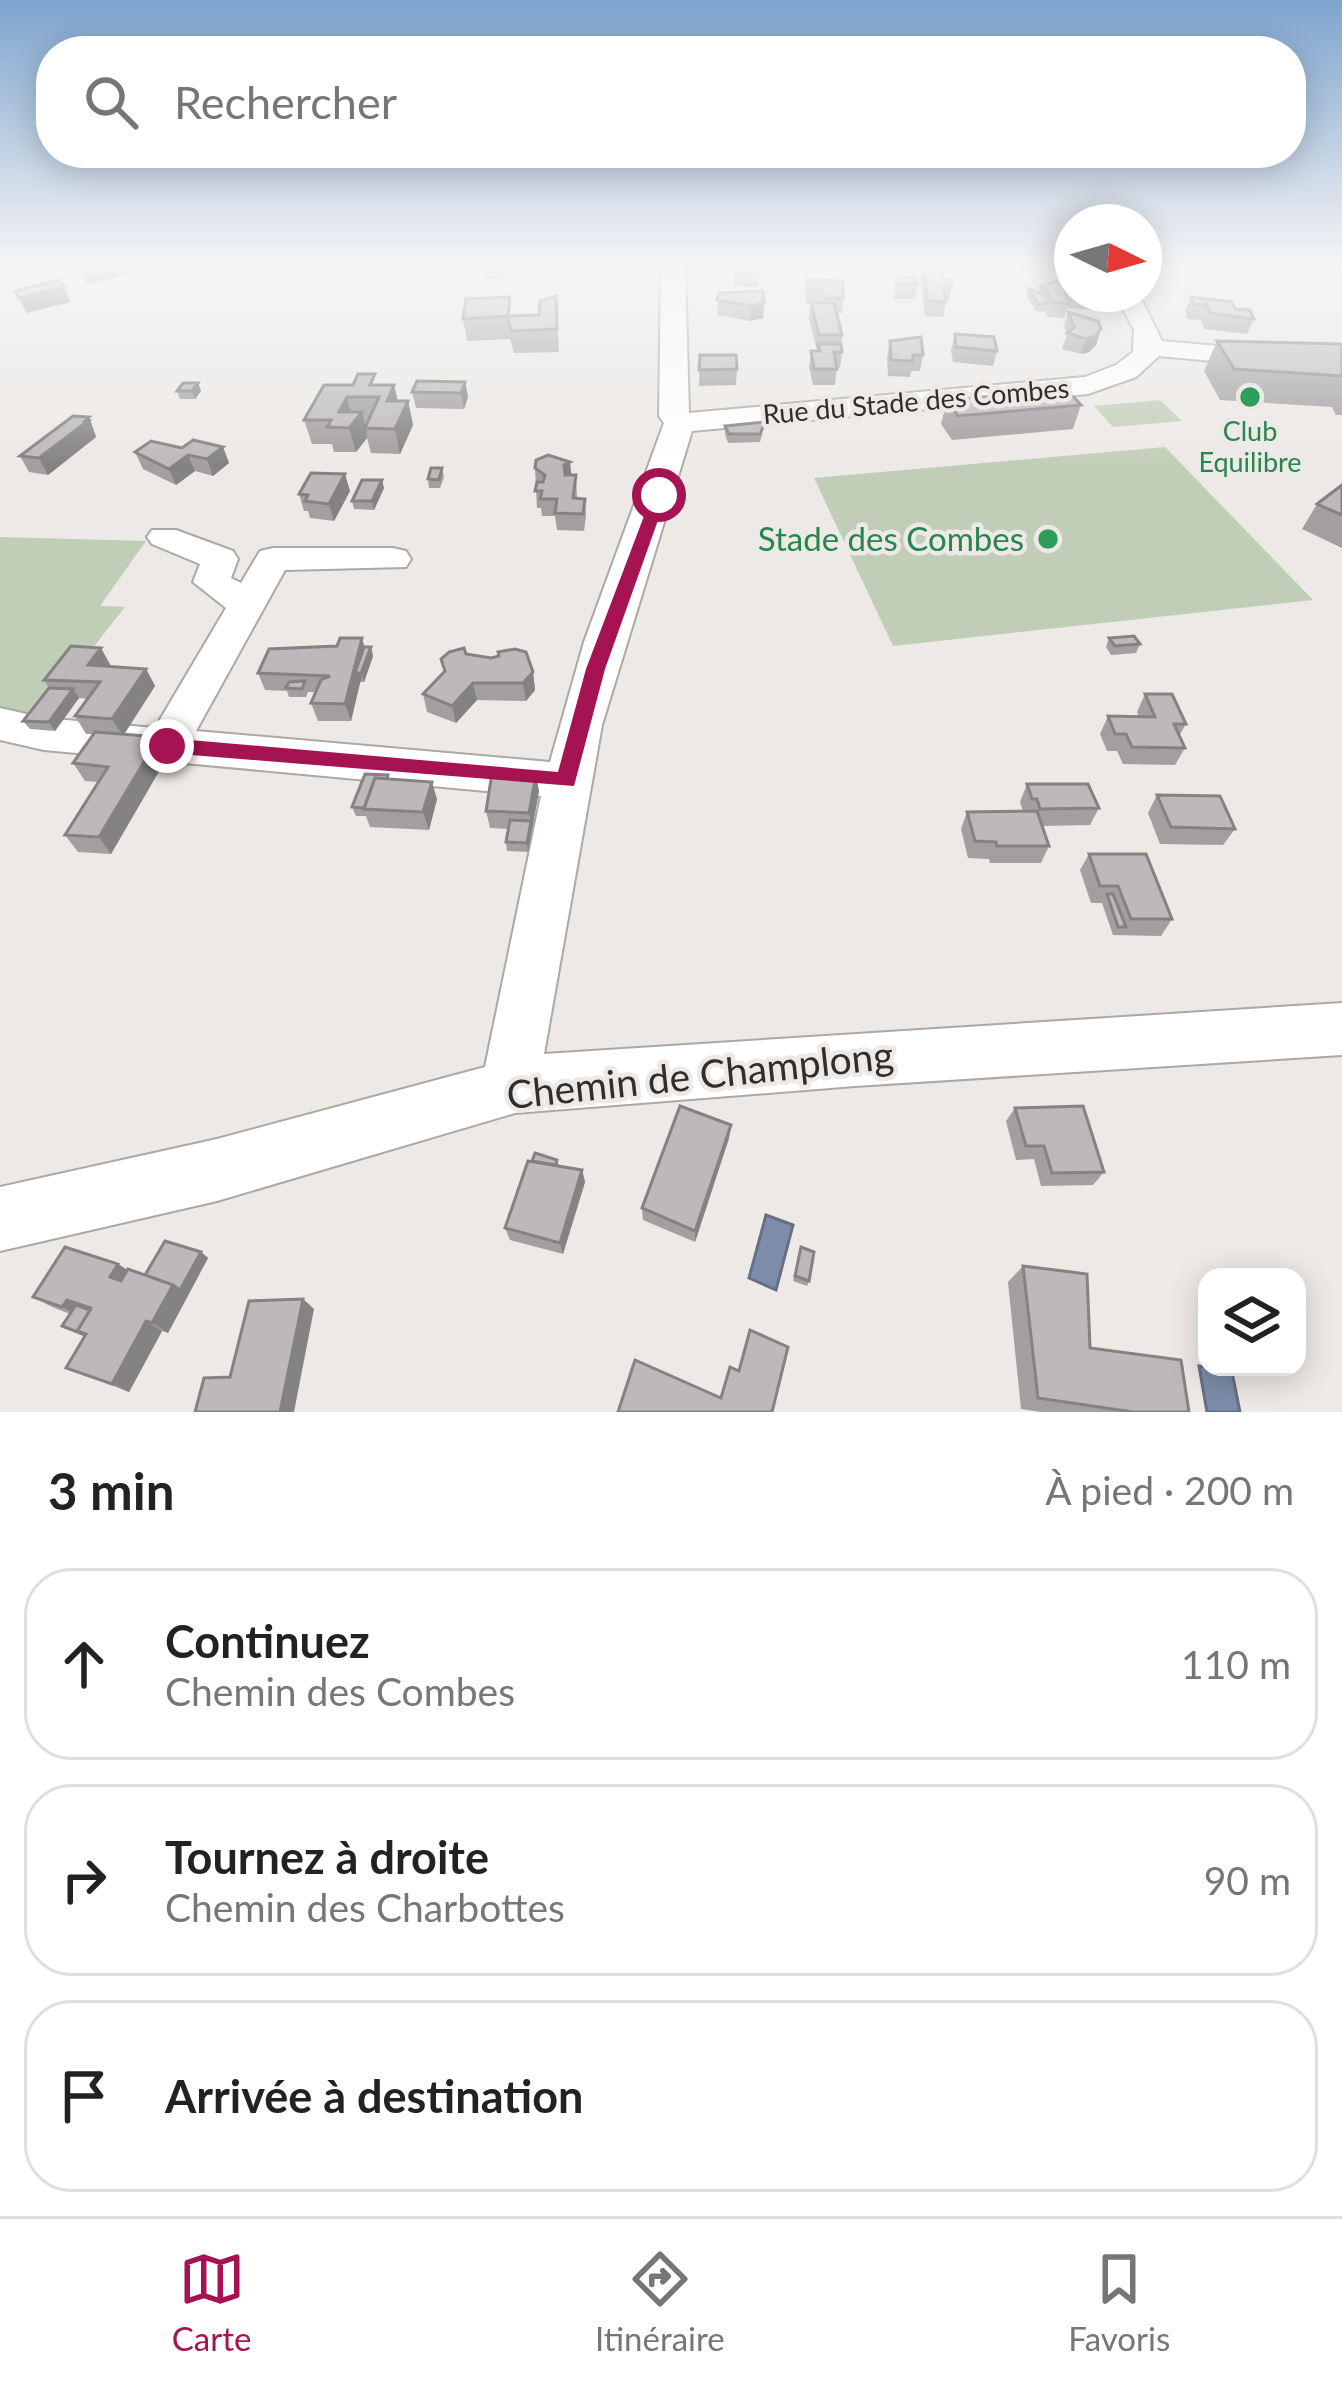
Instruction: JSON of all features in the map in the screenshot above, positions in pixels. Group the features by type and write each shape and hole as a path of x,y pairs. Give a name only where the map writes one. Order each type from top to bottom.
{"street":[{"path":"511,1085 566,781 596,669 659,495 679,423 674,416 673,333"},
{"path":"1150,333 1152,347 1206,356 1342,365"},
{"name":"Rue du Stade des Combes","path":"679,423 1059,390 1126,374 1144,362 1152,347"},
{"path":"164,537 220,559 394,559"},
{"path":"220,559 211,581 248,604"},
{"path":"167,746 273,559"},
{"path":"0,724 44,734 566,781"},
{"name":"Chemin de Champlong","path":"0,1219 218,1170 511,1085 855,1058 1342,1029"}],"green space":[{"path":"1160,400 1182,421 1113,427 1094,406"},
{"name":"Stade des Combes","path":"1165,447 1313,600 893,646 814,478"},
{"path":"0,537 146,541 100,606 125,607 32,725 0,716"}],"water":[{"path":"766,1215 793,1225 776,1290 749,1278"},
{"path":"1201,1376 1233,1376 1240,1412 1207,1412"}],"building":[{"path":"1067,333 1098,333 1086,339"},
{"path":"955,334 994,337 997,351 956,347"},
{"path":"921,337 923,355 913,355 913,361 891,360 890,341"},
{"path":"1217,341 1342,344 1342,376 1234,369"},
{"path":"818,344 841,344 842,352 834,352 837,369 814,369 811,351 820,351"},
{"path":"700,355 736,355 737,369 699,370"},
{"path":"358,374 375,374 370,385 394,385 387,401 408,401 395,429 365,428 379,397 347,397 339,412 362,412 349,428 327,427 331,420 304,420 324,385 353,385"},
{"path":"417,381 465,382 461,393 412,392"},
{"path":"183,383 198,383 192,391 177,391"},
{"path":"1067,390 1081,405 958,416 947,400"},
{"path":"73,416 89,417 39,458 20,456"},
{"path":"765,422 760,434 729,434 725,426"},
{"path":"193,440 223,447 207,459 188,455 169,469 135,452 151,441 182,448"},
{"path":"548,455 570,462 564,465 565,475 576,475 573,498 585,499 583,514 555,513 557,499 540,499 542,491 535,491 545,475 535,468 536,460"},
{"path":"431,468 442,468 439,480 428,479"},
{"path":"311,473 345,474 329,504 305,501 308,495 299,494"},
{"path":"362,480 382,480 372,501 352,501"},
{"path":"1342,485 1342,515 1317,504"},
{"path":"1134,636 1140,644 1115,646 1109,638"},
{"path":"340,638 362,638 345,704 311,703 321,680 330,676 258,673 269,649 337,646"},
{"path":"71,646 101,648 88,665 146,669 112,719 75,716 100,682 44,680"},
{"path":"364,647 371,647 361,673 355,673"},
{"path":"464,648 466,654 491,658 515,649 526,652 533,672 523,683 473,683 452,706 423,694 445,671 441,659"},
{"path":"305,681 302,689 286,688 289,682"},
{"path":"49,688 73,689 49,722 23,721"},
{"path":"1145,694 1172,694 1186,724 1174,724 1185,748 1132,747 1126,734 1115,734 1108,716 1155,717"},
{"path":"95,732 159,737 99,837 65,835 108,767 73,763"},
{"path":"492,773 536,774 529,813 486,811"},
{"path":"365,774 388,775 387,779 375,778 364,808 352,807"},
{"path":"375,778 432,782 423,812 364,809"},
{"path":"1027,784 1088,784 1099,808 1040,809"},
{"path":"1157,795 1220,796 1235,829 1171,827"},
{"path":"1037,811 1049,846 975,841 967,812"},
{"path":"510,820 531,821 527,843 506,842"},
{"path":"1089,854 1146,854 1172,919 1131,919 1118,886 1100,886"},
{"path":"1107,894 1113,894 1126,927 1118,927"},
{"path":"680,1106 731,1125 695,1231 642,1208"},
{"path":"1083,1106 1104,1172 1052,1173 1044,1146 1026,1146 1015,1108"},
{"path":"535,1153 557,1160 556,1165 532,1161"},
{"path":"528,1161 582,1170 560,1243 505,1228"},
{"path":"165,1241 201,1252 180,1290 145,1275"},
{"path":"65,1247 118,1264 110,1277 121,1281 128,1269 173,1285 152,1323 146,1321 112,1384 66,1368 86,1334 77,1331 91,1308 67,1300 62,1307 33,1297"},
{"path":"801,1247 814,1252 809,1281 795,1276"},
{"path":"1023,1266 1087,1274 1090,1348 1181,1360 1189,1412 1133,1412 1038,1398"},
{"path":"303,1299 280,1412 195,1412 204,1378 230,1377 249,1301"},
{"path":"76,1305 90,1310 77,1331 85,1335 62,1326"},
{"path":"750,1330 788,1347 772,1412 618,1412 635,1360 721,1398 730,1367 739,1371"}],"place":[{"name":"Club Equilibre","path":"1250,397"},
{"name":"Stade des Combes","path":"1048,539"}],"route":[{"path":"167,746 566,781 596,669 659,495"}]}
